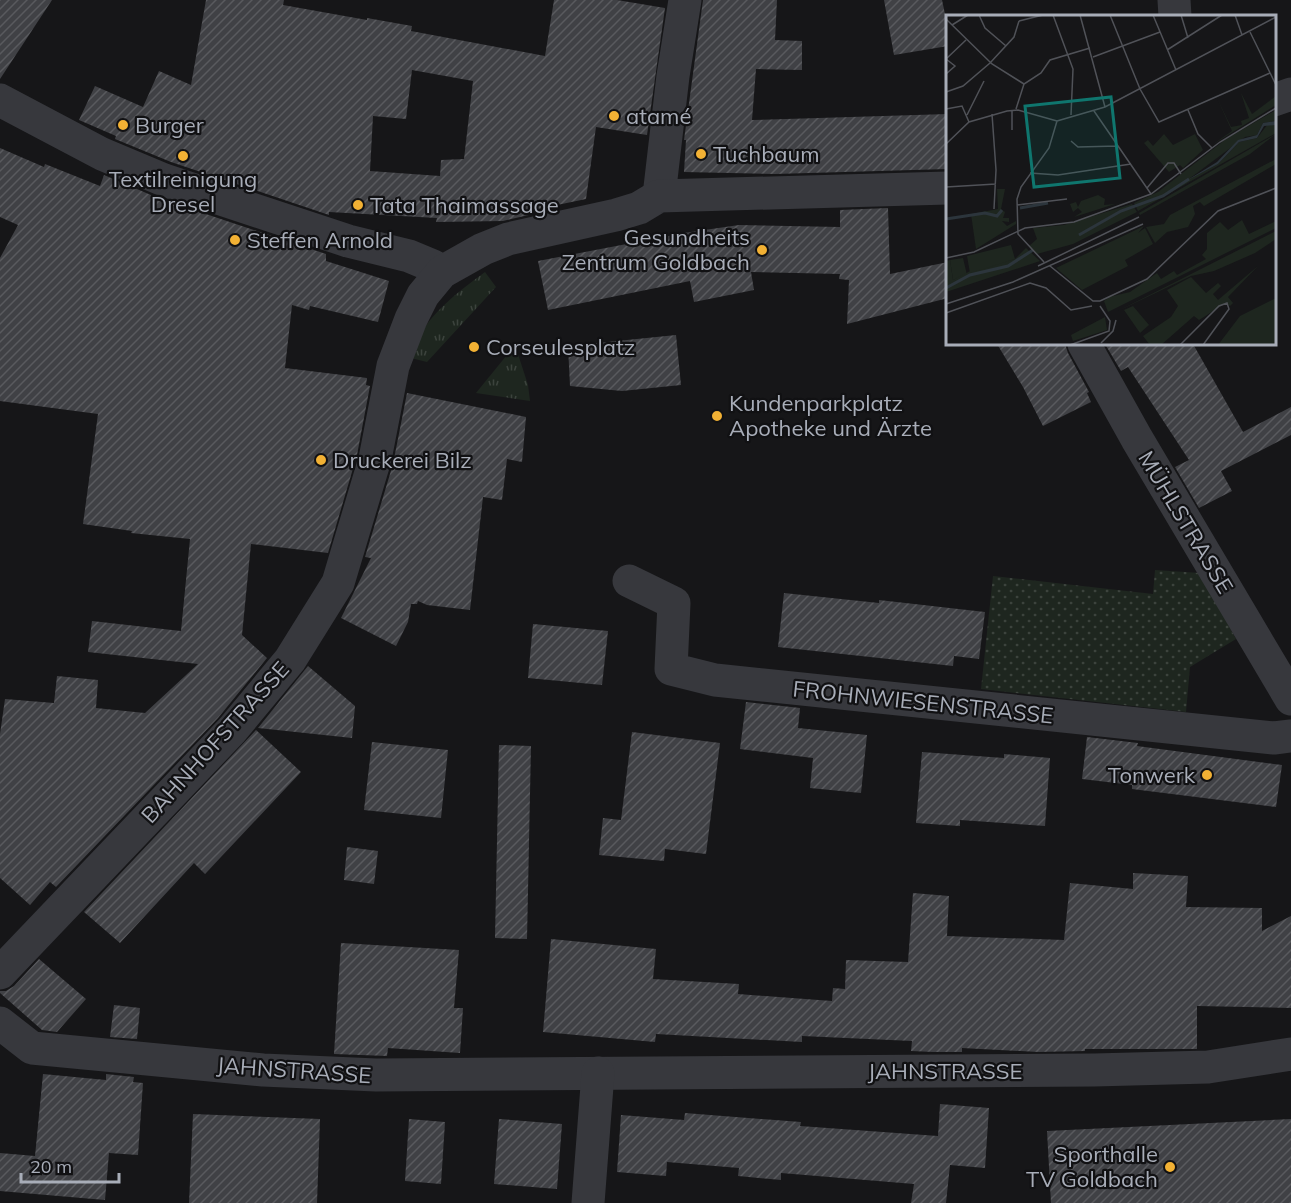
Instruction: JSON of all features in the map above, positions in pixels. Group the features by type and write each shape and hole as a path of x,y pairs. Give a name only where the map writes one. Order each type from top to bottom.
{"street":[{"path":"685,0 659,196 946,188"},
{"path":"1174,0 1175,15"},
{"path":"1276,100 1291,94"},
{"path":"0,100 102,154 164,180 348,241 409,256 433,266 442,273"},
{"name":"BAHNHOFSTRASSE","path":"0,973 232,730 290,660 338,583 375,459 393,366 423,295 442,273 483,249 508,239 616,215 639,208 659,196"},
{"name":"MÜHLSTRASSE","path":"1085,345 1137,439 1291,699"},
{"name":"FROHNWIESENSTRASSE","path":"629,581 674,603 671,669 716,680 1274,738 1291,736"},
{"name":"JAHNSTRASSE","path":"0,1023 32,1048 263,1070 376,1076 1208,1067 1291,1054"},
{"path":"588,1203 598,1073"}],"green space":[{"path":"485,272 496,287 427,362 411,358 420,335 433,317"},
{"path":"515,345 528,385 530,401 476,393"},
{"path":"1155,570 1200,573 1236,639 1190,667 1186,712 981,689 993,576 1153,594"}],"building":[{"path":"0,0 52,0 0,79"},
{"path":"206,0 284,0 283,5 412,26 411,31 545,56 554,0 617,0 665,8 647,135 596,127 586,199 533,210 533,214 503,221 436,222 437,218 329,212 329,215 171,162 115,139 116,136 79,120 95,86 143,107 159,71 191,85","holes":["412,70 473,81 464,159 441,160 440,176 370,171 373,116 406,119"]},
{"path":"703,0 777,0 775,40 802,41 802,70 756,69 752,120 946,114 946,169 775,174 684,172 686,140 684,140"},
{"path":"884,0 942,0 945,14 948,14 946,15 946,46 894,55"},
{"path":"0,148 44,167 45,164 100,186 104,175 158,198 326,254 326,261 389,281 378,322 310,306 309,310 292,305 285,368 367,378 366,385 370,386 357,455 328,553 251,544 242,635 267,658 218,718 56,887 50,882 30,905 0,878 0,734 5,699 54,703 57,676 98,680 96,708 145,713 198,664 88,652 92,621 181,631 190,539 131,533 132,531 83,524 98,414 0,401 0,258 18,225 0,217"},
{"path":"888,208 890,274 946,262 946,299 847,324 849,280 839,279 840,274 751,272 754,290 694,302 690,281 548,310 538,261 684,233 739,225 840,227 840,210"},
{"path":"676,335 681,385 622,391 570,386 568,346"},
{"path":"998,345 1065,345 1089,392 1087,393 1091,402 1043,426"},
{"path":"1106,345 1194,345 1243,432 1291,407 1291,435 1221,471 1232,491 1199,508 1175,467 1189,460 1128,367 1121,371"},
{"path":"407,393 526,417 522,462 507,459 502,500 483,497 470,610 427,605 418,601 417,604 411,604 408,622 396,646 341,618 371,558 365,557 393,464"},
{"path":"784,593 879,603 879,600 985,612 979,659 954,656 953,666 778,647"},
{"path":"533,624 608,631 602,685 528,678"},
{"path":"308,666 355,706 352,738 258,728"},
{"path":"746,702 800,708 798,728 867,735 861,793 810,788 813,758 740,749"},
{"path":"256,730 301,772 205,874 194,863 120,943 84,912"},
{"path":"632,732 720,743 706,854 665,849 664,861 599,855 603,818 621,820"},
{"name":"Tonwerk","path":"1087,737 1138,743 1137,746 1282,765 1276,807 1132,789 1132,785 1082,779"},
{"path":"372,742 448,750 441,818 364,810"},
{"path":"499,745 531,746 527,939 495,938"},
{"path":"922,752 1004,758 1004,754 1050,758 1045,826 960,820 960,826 916,823"},
{"path":"347,847 378,851 374,884 344,880"},
{"path":"1133,873 1188,876 1186,907 1262,908 1262,931 1291,916 1291,1008 1197,1006 1197,1049 1085,1049 1085,1051 1038,1052 962,1048 962,1052 933,1052 911,1051 912,1041 802,1036 802,1042 656,1034 655,1042 543,1032 551,939 656,949 653,979 739,984 738,994 832,1001 833,988 845,989 846,960 908,962 913,893 949,896 947,936 1064,940 1070,883 1133,889"},
{"path":"341,943 459,950 454,1008 463,1008 460,1053 388,1048 387,1056 334,1054"},
{"path":"39,959 86,999 57,1032 42,1030 0,993 14,986"},
{"path":"114,1005 140,1008 137,1039 110,1037"},
{"path":"43,1074 106,1080 106,1074 134,1077 133,1082 143,1083 138,1155 109,1153 105,1200 0,1191 0,1153 35,1156"},
{"path":"940,1104 989,1108 985,1168 950,1165 946,1203 911,1203 914,1184 781,1173 781,1180 738,1176 739,1168 667,1162 666,1176 617,1172 621,1115 684,1120 685,1113 801,1122 800,1126 938,1136"},
{"path":"193,1114 320,1119 317,1203 189,1203"},
{"path":"409,1119 445,1122 441,1184 405,1181"},
{"path":"499,1119 562,1124 557,1189 494,1184"},
{"name":"Sporthalle TV Goldbach","path":"1291,1119 1291,1203 1051,1203 1047,1131"}],"place":[{"name":"atamé","path":"614,116"},
{"name":"Burger","path":"123,125"},
{"name":"Tuchbaum","path":"701,154"},
{"name":"Textilreinigung Dresel","path":"183,156"},
{"name":"Tata Thaimassage","path":"358,205"},
{"name":"Steffen Arnold","path":"235,240"},
{"name":"Gesundheits Zentrum Goldbach","path":"762,250"},
{"name":"Corseulesplatz","path":"474,347"},
{"name":"Kundenparkplatz Apotheke und Ärzte","path":"717,416"},
{"name":"Druckerei Bilz","path":"321,460"},
{"name":"Tonwerk","path":"1207,775"},
{"name":"Sporthalle TV Goldbach","path":"1170,1167"}]}
